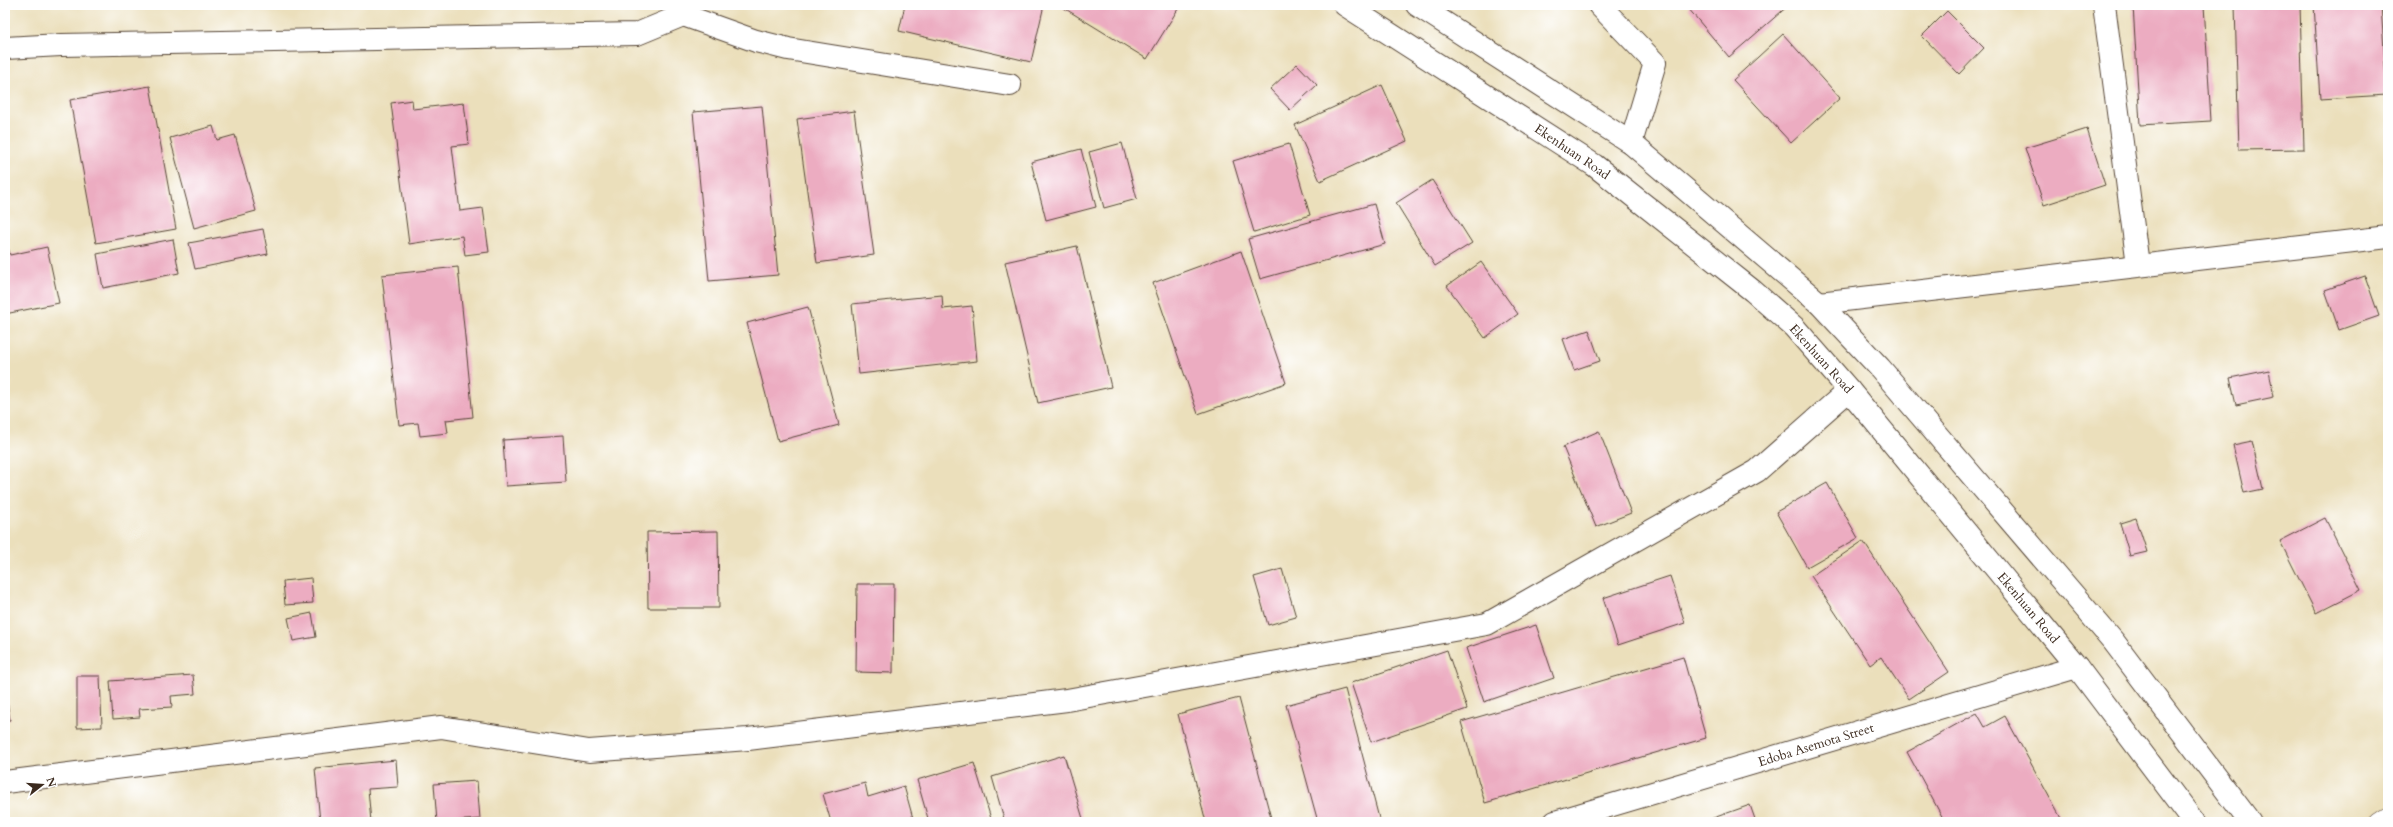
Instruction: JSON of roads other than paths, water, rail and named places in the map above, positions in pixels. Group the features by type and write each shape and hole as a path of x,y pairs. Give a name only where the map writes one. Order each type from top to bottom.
{"street":[{"name":"Ekenhuan Road","path":"1345,5 1594,164 1753,291 1794,327 1849,390 2077,667 2194,822"},
{"path":"1417,5 1631,143 1819,303 1880,368 2114,642 2250,822"},
{"path":"1599,5 1655,63 1631,143"},
{"path":"2104,5 2138,265"},
{"path":"5,48 61,44 636,34 685,10 756,41 788,49 1010,85"},
{"path":"1819,303 2388,237"},
{"path":"5,782 441,727 589,751 748,739 1067,700 1486,624 1758,470 1849,390"},
{"name":"Edoba Asemota Street","path":"1555,822 2077,667"}],"lane":[{"path":"2379,822 2388,816"}]}
